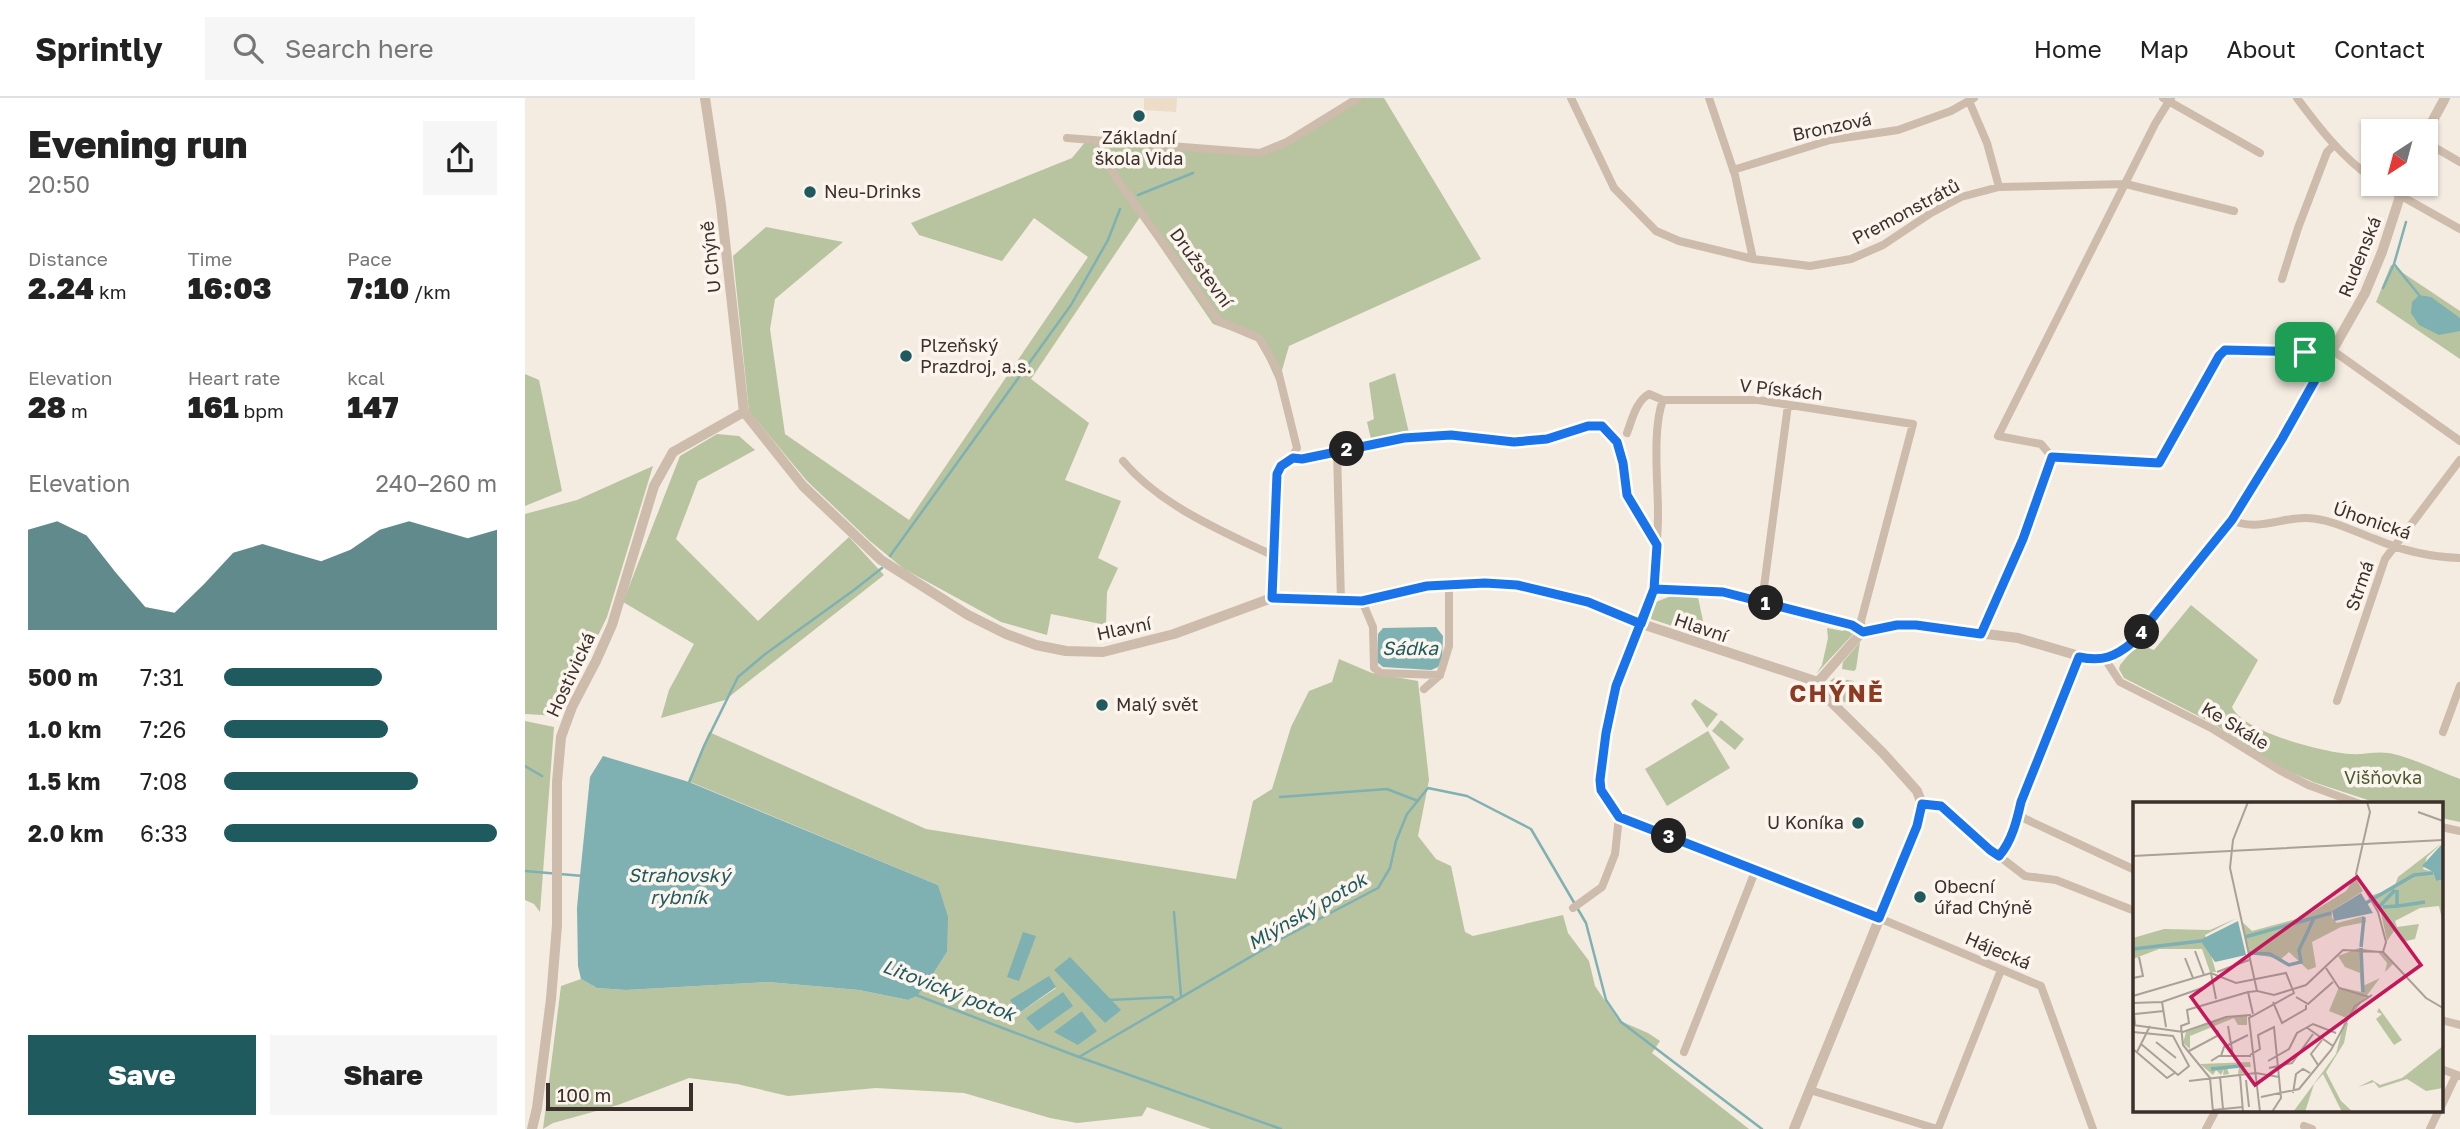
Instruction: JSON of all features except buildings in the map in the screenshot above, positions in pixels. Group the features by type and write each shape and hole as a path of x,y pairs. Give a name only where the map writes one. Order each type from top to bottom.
{"street":[{"name":"U Chýně","path":"705,98 721,205 744,412"},
{"path":"1067,138 1260,153 1287,142 1358,98"},
{"name":"Premonstrátů","path":"1571,98 1614,188 1656,231 1679,241 1753,259 1811,266 1851,259 1883,244 1961,197 1999,187 2126,184 2234,211"},
{"path":"1709,98 1733,170 1753,259"},
{"path":"2297,98 2334,145 2361,169"},
{"path":"2434,119 2445,98"},
{"path":"2260,153 2168,99 1998,436 2041,444 2052,457 2159,463 2219,356 2225,350 2330,354 2460,441"},
{"path":"1972,100 1999,187"},
{"name":"Bronzová","path":"1733,170 1830,140 1898,130 1972,100"},
{"name":"Družstevní","path":"1098,142 1116,178 1219,321 1259,338 1277,370 1297,448 1293,458"},
{"path":"2282,279 2312,190 2327,152 2334,145"},
{"path":"2438,149 2460,162"},
{"name":"Rudenská","path":"2105,659 2116,656 2133,642 2232,520 2282,439 2365,293 2401,196"},
{"path":"2403,196 2460,229"},
{"name":"V Pískách","path":"1627,433 1643,397 1649,394 1663,400 1758,400 1913,424 1861,621 1863,632"},
{"path":"1573,908 1602,887 1615,854 1619,817 1601,790 1600,780 1616,686 1654,589 1657,452 1663,400"},
{"path":"1762,603 1788,405"},
{"name":"Hlavní","path":"744,412 803,486 881,560 952,606 1006,634 1036,645 1066,652 1108,651 1174,634 1272,598 1362,601 1395,592 1449,584 1517,585 1588,602 1641,624 1818,682"},
{"name":"Hostivická","path":"532,1129 551,999 557,925 557,782 561,737 572,707 597,661 612,625 654,486 662,468 673,452 744,412"},
{"path":"1272,598 1277,474 1281,466 1293,458 1302,459 1404,438 1451,435 1514,442 1547,439 1588,426 1602,426 1617,442 1627,495 1657,545"},
{"path":"1337,451 1341,601"},
{"path":"1981,634 2023,539 2052,457"},
{"name":"Strmá","path":"2337,701 2385,559 2460,460"},
{"path":"1123,461 1144,484 1201,520 1274,556"},
{"name":"Úhonická","path":"2232,520 2250,525 2307,518 2323,520 2395,547 2433,557 2460,558"},
{"path":"1424,689 1440,675 1449,646 1449,584"},
{"path":"1654,589 1723,592 1852,625 1863,632"},
{"path":"1362,601 1373,627 1374,668 1381,673 1440,675"},
{"path":"1794,1129 1917,826 1922,804 1917,790 1825,696 1818,682 1863,632 1897,625 2018,638 2079,657 2105,659"},
{"path":"1999,856 2004,851 2019,816 2021,802 2079,657"},
{"name":"Ke Skále","path":"2105,659 2120,682 2213,729 2308,785 2357,802"},
{"path":"2443,732 2460,685"},
{"path":"1922,804 1941,806 2025,876 2056,880 2133,911"},
{"path":"2019,816 2133,870"},
{"name":"Hájecká","path":"1619,817 1879,918 2041,986 2094,1129"},
{"path":"1684,1052 1756,869"},
{"path":"1810,1090 1937,1129 2001,970"},
{"path":"2443,1021 2460,1025"},
{"path":"2443,1103 2458,1076"},
{"path":"2206,1129 2214,1112"},
{"path":"2430,1129 2438,1112"}],"green space":[{"path":"1358,98 1384,98 1481,259 1289,346 1278,384 1258,340 1213,324 1140,217 1031,379 1089,423 1065,480 1121,501 1098,558 1118,568 1107,592 1106,625 1051,614 1047,635 1001,622 904,569 870,541 807,481 749,411 733,256 766,227 843,242 775,299 770,329 785,434 909,520 1088,257 1034,218 1002,261 919,235 911,223 1072,158 1086,141 1260,153"},
{"path":"2391,265 2460,311 2460,359 2376,302"},
{"path":"1395,373 1409,433 1371,439 1367,422 1374,419 1369,383"},
{"path":"525,374 539,380 562,491 525,506"},
{"path":"717,434 739,436 755,450 698,481 676,539 758,621 849,537 884,575 725,700 661,718 669,690 694,644 623,602 680,456"},
{"path":"653,466 607,617 559,716 525,714 525,514 577,500"},
{"path":"1674,595 1698,597 1703,636 1651,619 1653,603"},
{"name":"Višňovka","path":"2191,605 2258,660 2232,707 2239,716 2251,725 2304,745 2350,754 2395,754 2460,779 2460,822 2443,818 2443,802 2374,802 2313,782 2280,767 2212,723 2124,678 2119,669 2120,665 2138,644 2154,650"},
{"path":"1846,627 1854,633 1816,674 1822,665 1828,638 1827,628 1843,631"},
{"path":"1860,642 1856,669 1842,669 1843,662"},
{"path":"1339,659 1372,673 1418,681 1429,780 1418,836 1436,859 1451,866 1465,932 1473,936 1563,915 1568,933 1589,961 1595,986 1618,1020 1660,1041 1652,1053 1749,1129 1211,1129 1147,1107 1142,1116 1077,1123 964,1093 876,1088 788,1096 737,1084 689,1078 618,1105 553,1123 543,1129 561,986 581,979 597,988 626,990 768,982 859,990 908,1000 917,996 926,985 947,952 938,885 688,781 709,732 926,829 1236,879 1253,801 1272,789 1291,727 1309,691 1332,682","holes":["1048,977 1056,988 1019,1013","1082,1011 1096,1030 1078,1045"]},
{"path":"1834,678 1854,681 1850,704 1834,698 1830,681"},
{"path":"1695,699 1718,714 1707,728 1691,704"},
{"path":"1721,720 1744,739 1735,750 1712,731"},
{"path":"525,721 554,727 540,912 534,904 525,900"},
{"path":"1708,731 1730,768 1667,806 1645,769"}],"shaded area":[{"path":"1144,98 1177,98 1176,112 1144,110"}],"water":[{"path":"2419,295 2431,297 2460,318 2460,331 2439,335 2419,325 2411,313 2412,302"},
{"name":"Sádka","path":"1436,627 1443,636 1442,659 1438,667 1431,670 1383,667 1377,662 1378,634 1383,628"},
{"name":"Strahovský rybník","path":"603,756 689,782 938,885 948,917 947,952 926,985 917,996 908,1000 859,990 768,982 626,990 597,988 581,979 578,966 577,908 580,876 590,777"},
{"path":"1023,932 1036,936 1019,981 1007,977"},
{"path":"1070,957 1121,1010 1105,1023 1054,970"},
{"path":"1049,976 1056,987 1019,1013 1010,1000"},
{"path":"1063,992 1073,1006 1038,1031 1026,1018"},
{"path":"1082,1011 1097,1031 1078,1045 1054,1032"}],"waterway":[{"path":"1138,195 1193,173"},
{"path":"890,556 1071,305 1108,240 1120,209"},
{"path":"2383,288 2394,264 2406,222"},
{"path":"2394,264 2419,295"},
{"path":"689,783 738,677 882,568"},
{"path":"525,766 542,776"},
{"name":"Mlýnský potok","path":"1079,1057 1281,939 1378,888 1390,868 1396,841 1407,814 1428,788 1467,796 1531,829 1586,923 1606,1000 1621,1022 1762,1129"},
{"path":"1280,797 1387,789 1418,801"},
{"name":"Litovický potok","path":"525,871 583,876"},
{"path":"1174,912 1181,996"},
{"name":"Litovický potok","path":"916,995 1281,1129"},
{"path":"1109,1000 1172,997 1174,1000"}],"place":[{"name":"Základní škola Vida","path":"1139,116"},
{"name":"Neu-Drinks","path":"810,192"},
{"name":"Plzeňský Prazdroj, a.s.","path":"906,356"},
{"name":"Malý svět","path":"1102,705"},
{"name":"U Koníka","path":"1858,823"},
{"name":"Obecní úřad Chýně","path":"1920,897"}],"district":[{"name":"CHÝNĚ","path":"1837,694"}],"route":[{"path":"2305,352 2230,348 2225,350 2219,356 2159,463 2052,457 2023,539 1981,634 1916,625 1897,625 1863,632 1852,625 1723,592 1654,589 1641,624 1573,597 1517,585 1485,583 1427,586 1362,601 1272,598 1277,474 1281,466 1293,458 1302,459 1404,438 1451,435 1514,442 1547,439 1588,426 1602,426 1617,442 1627,495 1657,545 1654,589 1641,624 1616,686 1606,733 1601,790 1619,817 1879,918 1917,826 1922,804 1941,806 1990,850 1999,856 2004,851 2079,657 2094,660 2116,656 2133,642 2232,520 2328,357 2305,352"}]}
